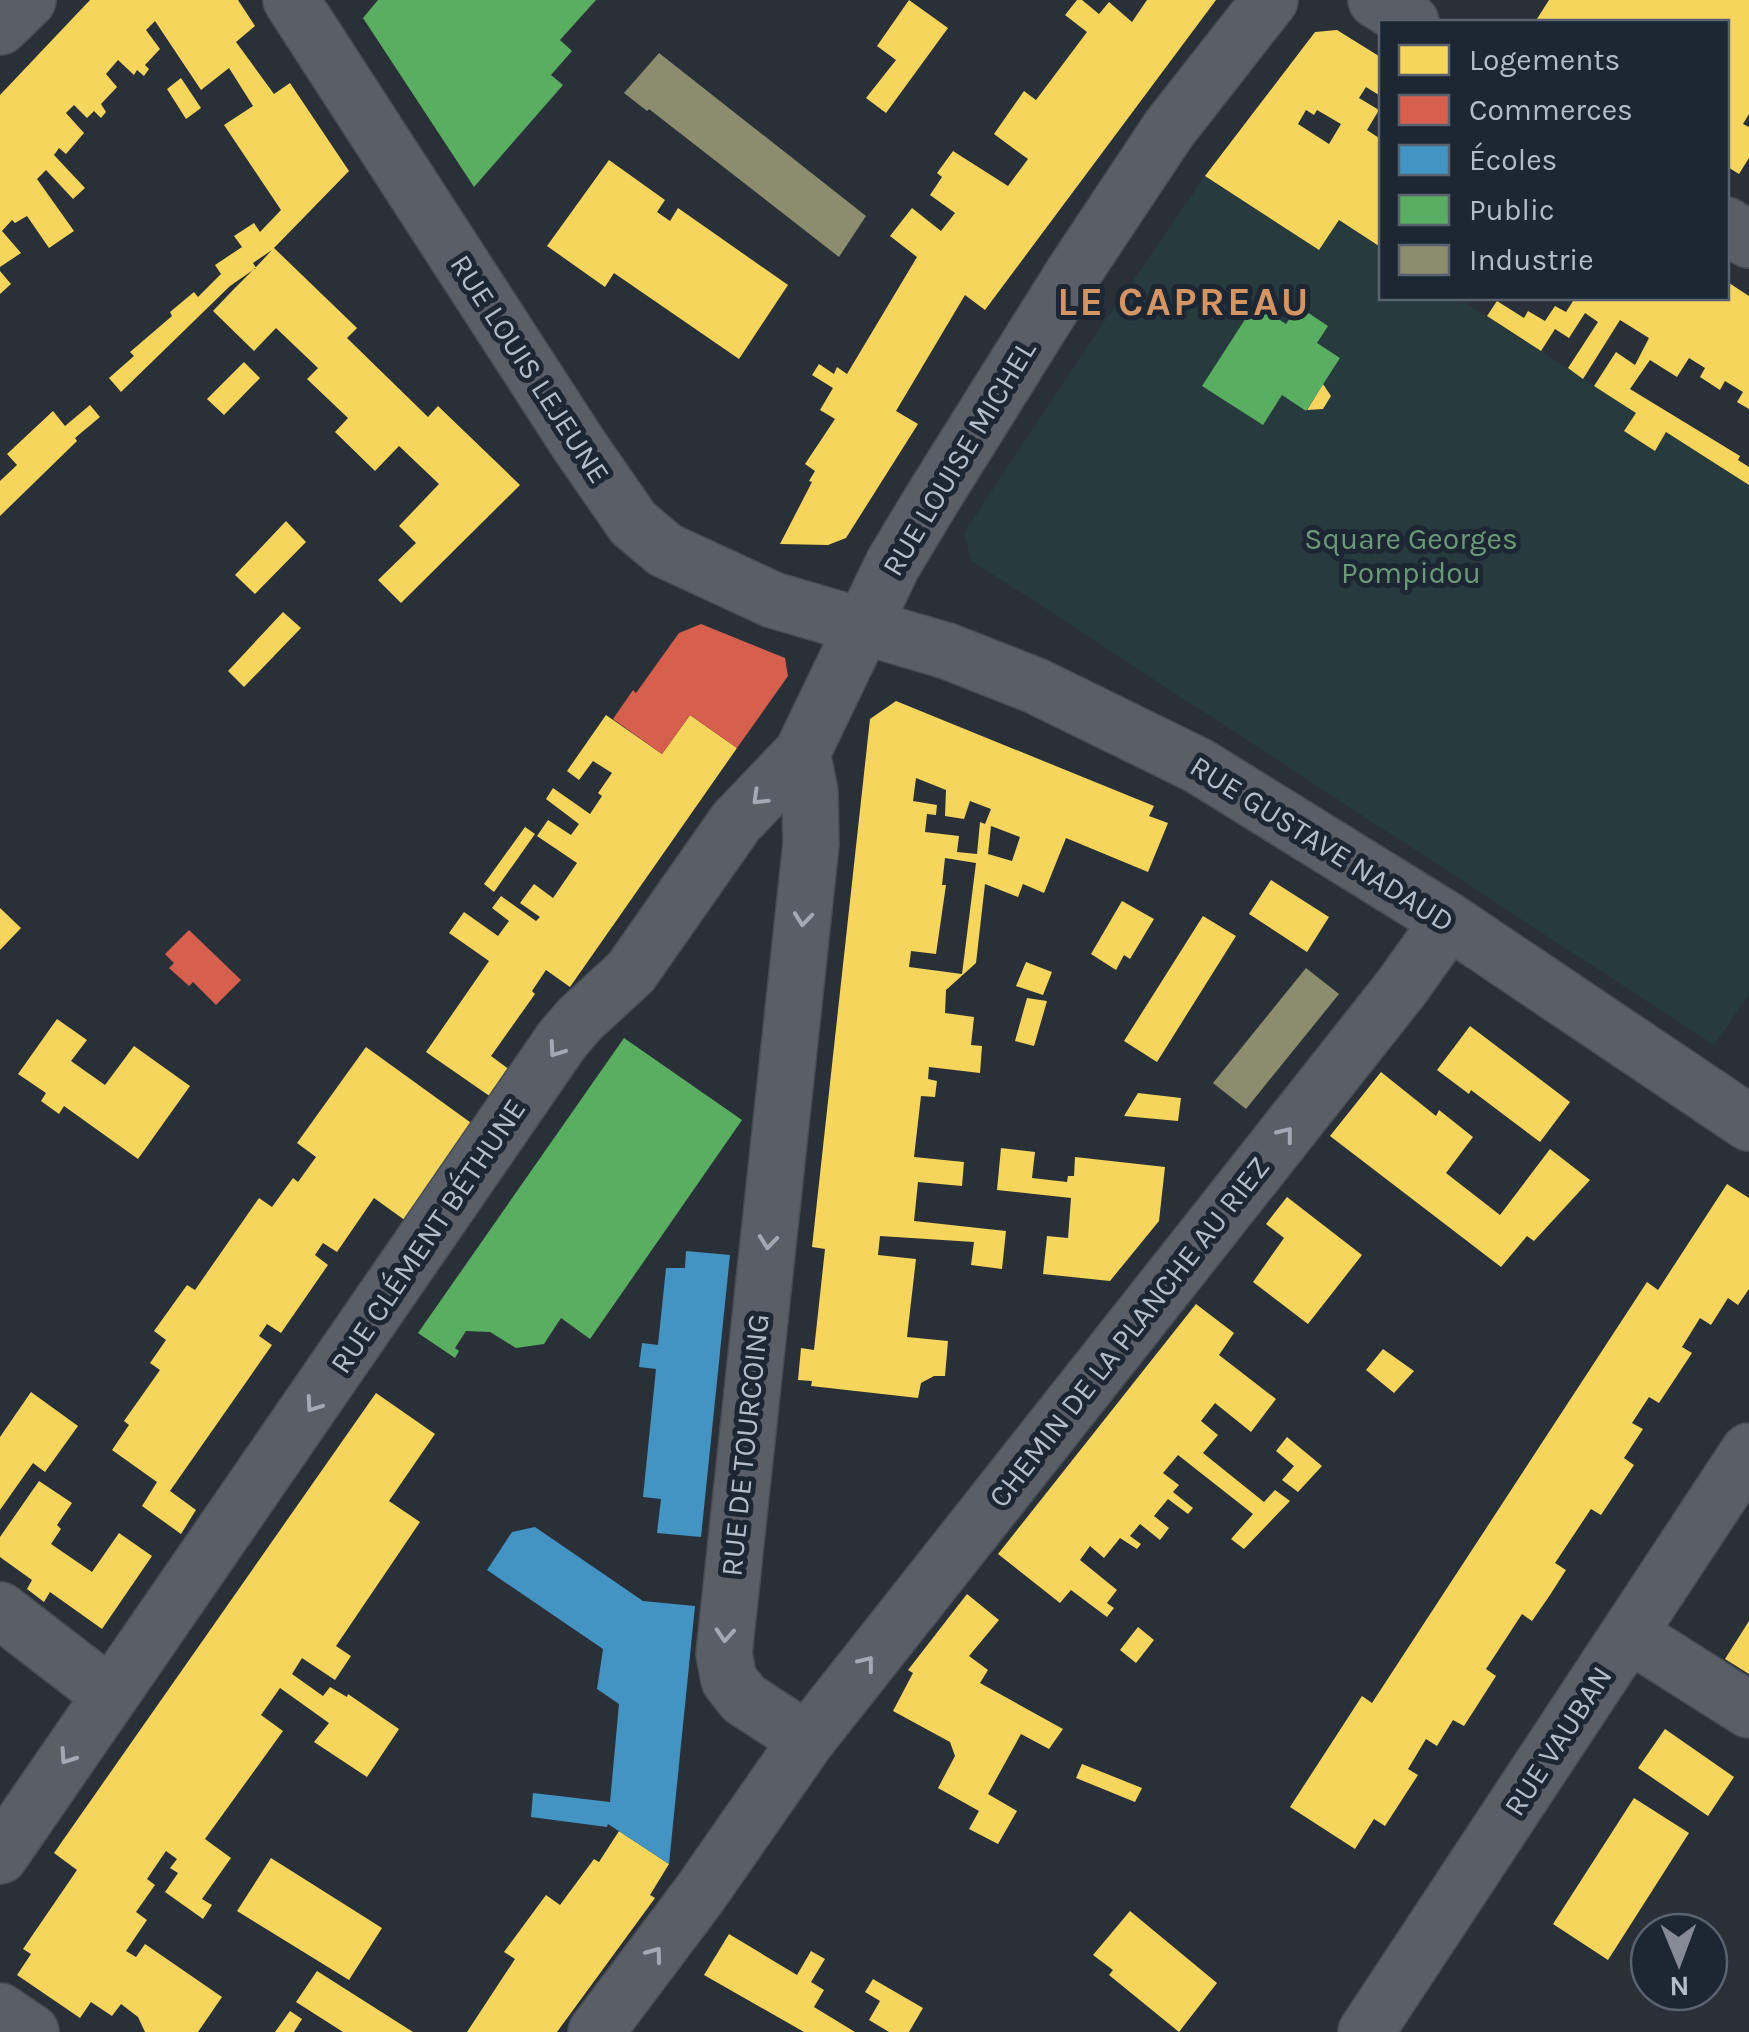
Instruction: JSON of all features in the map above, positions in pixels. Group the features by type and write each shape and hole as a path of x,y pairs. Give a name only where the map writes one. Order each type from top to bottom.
{"street":[{"path":"0,27 28,0"},
{"name":"RUE LOUIS LEJEUNE","path":"291,0 633,523 665,550 730,583 862,626"},
{"name":"RUE LOUISE MICHEL","path":"862,626 914,528 1072,275 1169,129 1270,0"},
{"path":"1376,0 1408,20"},
{"name":"RUE CLÉMENT BÉTHUNE","path":"0,1856 562,1040 630,972 728,832 802,753 862,626"},
{"name":"RUE GUSTAVE NADAUD","path":"862,626 947,651 1036,686 1248,795 1449,921 1749,1123"},
{"name":"RUE DE TOURCOING","path":"802,753 810,792 811,844 724,1654 729,1680 744,1699 807,1740"},
{"name":"CHEMIN DE LA PLANCHE AU RIEZ","path":"807,1740 1388,1004 1449,921"},
{"name":"RUE VAUBAN","path":"1366,2032 1749,1450"},
{"path":"0,1610 110,1695"},
{"path":"1628,1634 1749,1710"},
{"path":"596,2032 699,1895 807,1740"},
{"path":"0,2011 30,2032"}],"green space":[{"name":"Square Georges Pompidou","path":"1205,176 1319,250 1339,220 1379,247 1379,300 1461,300 1749,485 1749,994 1714,1045 971,560 964,533"}],"building: Logements":[{"path":"90,0 238,0 255,26 236,42 274,94 290,83 349,171 274,248 357,328 347,338 428,417 438,406 520,485 401,603 378,580 416,543 399,526 439,484 399,446 375,471 335,432 348,418 307,379 318,368 276,328 254,351 213,311 253,270 230,286 121,392 109,378 134,356 130,352 172,316 170,312 194,292 198,297 221,274 215,265 242,247 234,236 254,223 260,232 281,210 224,125 253,106 229,68 201,90 155,21 146,30 160,49 145,65 149,69 144,76 137,70 134,75 118,60 106,74 117,87 101,104 106,112 101,118 94,111 87,118 74,105 66,113 84,133 66,154 59,148 54,155 85,188 73,199 46,170 37,179 74,231 49,248 27,216 15,223 12,220 2,231 21,253 0,267 0,95"},
{"path":"909,0 948,28 886,113 866,98 896,60 877,46"},
{"path":"1077,0 1099,14 1109,2 1132,22 1147,0 1216,0 985,310 965,295 896,411 918,424 846,538 828,545 780,544 812,482 809,481 815,471 805,464 835,419 820,410 833,388 812,375 819,364 834,374 837,367 847,374 917,257 890,236 912,208 941,231 955,213 930,195 942,177 937,173 953,151 1008,186 1028,159 994,134 1024,91 1036,100 1087,32 1065,15"},
{"path":"1549,0 1749,0 1749,114 1743,124 1749,127 1749,158 1739,174 1729,168 1729,20 1536,20"},
{"path":"1337,30 1379,56 1379,95 1366,87 1359,98 1379,110 1367,130 1379,138 1379,246 1339,220 1319,250 1205,176 1315,32","holes":["1306,110 1314,115 1317,110 1341,124 1329,144 1298,124"]},
{"path":"181,78 201,108 186,119 167,89"},
{"path":"609,160 665,200 657,212 670,221 678,208 788,285 739,359 614,273 605,287 547,246"},
{"path":"0,271 11,284 0,294"},
{"path":"1729,283 1749,296 1749,409 1737,402 1743,392 1725,381 1720,390 1700,377 1705,368 1689,358 1677,377 1650,360 1630,389 1740,456 1738,460 1749,467 1749,485 1666,432 1655,451 1624,431 1636,413 1594,386 1616,352 1635,365 1649,338 1620,320 1583,379 1568,368 1598,322 1585,313 1569,338 1555,329 1541,351 1487,316 1497,301 1524,318 1528,311 1545,321 1555,306 1566,312 1574,300 1729,300"},
{"path":"244,362 260,378 224,415 207,399"},
{"path":"1323,384 1331,396 1323,409 1307,410"},
{"path":"90,405 100,417 0,516 0,481 17,465 7,454 53,411 65,426"},
{"path":"286,521 306,542 255,594 235,575"},
{"path":"283,612 301,628 244,687 228,671"},
{"path":"896,701 1154,806 1149,816 1168,823 1148,872 1066,838 1044,893 1023,884 1018,897 985,884 976,963 946,990 945,1013 974,1017 971,1045 982,1046 980,1073 929,1067 928,1079 937,1081 935,1097 921,1096 914,1157 964,1162 962,1186 918,1182 914,1221 1006,1231 1002,1269 971,1265 974,1242 880,1236 878,1255 916,1259 907,1337 948,1341 945,1376 934,1376 921,1383 918,1398 811,1386 812,1381 798,1380 801,1348 814,1350 825,1249 812,1247 870,719","holes":["916,778 946,790 945,816 964,819 970,801 991,809 985,824 980,822 977,854 957,852 959,836 925,832 927,814 936,815 937,805 913,801","991,826 1020,837 1012,861 988,854","945,858 976,863 962,974 909,967 911,951 936,954 946,885 942,885"]},
{"path":"606,715 662,754 690,715 737,748 570,987 546,970 532,991 535,994 491,1056 510,1070 491,1097 426,1052 489,961 449,933 464,912 498,936 509,921 492,908 501,896 536,921 540,917 520,903 534,884 553,898 577,863 537,836 548,820 571,835 579,824 546,799 553,788 590,814 612,773 593,761 579,780 567,771"},
{"path":"525,827 535,834 494,892 484,884"},
{"path":"1271,880 1329,917 1307,952 1249,914"},
{"path":"1122,901 1154,919 1130,959 1124,955 1116,970 1091,954"},
{"path":"0,908 21,928 0,950"},
{"path":"1203,916 1236,936 1157,1062 1124,1041"},
{"path":"1026,962 1052,972 1043,995 1016,986"},
{"path":"1027,998 1047,1001 1034,1046 1015,1041"},
{"path":"57,1019 87,1040 71,1061 105,1085 134,1046 190,1086 138,1159 64,1106 59,1114 41,1101 46,1093 18,1074"},
{"path":"1470,1026 1570,1102 1540,1142 1471,1090 1469,1094 1437,1070"},
{"path":"366,1047 474,1125 406,1221 374,1198 337,1252 323,1243 315,1255 328,1265 281,1333 267,1324 259,1336 272,1345 170,1491 196,1510 181,1534 142,1506 157,1482 112,1450 129,1425 124,1421 160,1370 150,1363 166,1340 154,1331 187,1285 195,1290 259,1198 272,1207 293,1178 298,1182 316,1157 297,1143"},
{"path":"1381,1072 1436,1116 1439,1110 1473,1137 1446,1173 1500,1215 1550,1149 1590,1180 1534,1241 1527,1236 1501,1267 1330,1136"},
{"path":"1138,1093 1181,1098 1178,1121 1124,1116"},
{"path":"1001,1148 1035,1152 1032,1178 1067,1182 1068,1176 1074,1176 1075,1157 1165,1167 1159,1221 1110,1281 1043,1274 1047,1236 1068,1238 1071,1198 997,1190"},
{"path":"1727,1184 1749,1198 1749,1289 1738,1305 1728,1298 1711,1325 1700,1318 1682,1347 1692,1353 1659,1403 1649,1397 1632,1423 1643,1429 1624,1458 1634,1465 1601,1515 1591,1509 1555,1563 1566,1570 1550,1595 1532,1621 1522,1614 1486,1669 1496,1676 1464,1726 1453,1720 1437,1746 1426,1739 1408,1769 1418,1775 1385,1826 1374,1819 1355,1849 1290,1807 1362,1696 1372,1703 1647,1282 1658,1290"},
{"path":"1287,1197 1362,1255 1308,1324 1253,1282 1284,1238 1266,1224"},
{"path":"1196,1304 1234,1333 1219,1355 1276,1399 1251,1432 1215,1403 1201,1421 1218,1435 1203,1453 1264,1502 1275,1490 1290,1501 1244,1549 1231,1539 1253,1514 1178,1455 1163,1473 1179,1485 1173,1492 1193,1508 1188,1514 1168,1499 1154,1516 1169,1528 1160,1540 1140,1524 1130,1536 1141,1544 1137,1549 1120,1538 1104,1558 1090,1546 1080,1560 1117,1590 1107,1603 1114,1608 1107,1617 1071,1590 1060,1603 998,1554"},
{"path":"1383,1349 1414,1371 1394,1393 1366,1370"},
{"path":"31,1392 78,1426 45,1472 33,1463 0,1510 0,1437"},
{"path":"376,1393 435,1434 389,1501 420,1522 336,1646 351,1656 335,1680 302,1658 292,1674 323,1696 330,1687 347,1697 348,1694 399,1729 367,1777 314,1742 329,1723 280,1688 261,1715 283,1731 205,1839 231,1858 202,1899 212,1905 203,1919 165,1892 178,1873 170,1868 177,1859 166,1851 147,1879 155,1885 136,1912 147,1920 126,1951 136,1957 145,1944 222,1997 198,2032 145,2032 138,2017 121,2004 112,2016 91,2002 80,2018 17,1975 31,1954 23,1949 77,1870 54,1853"},
{"path":"1287,1437 1322,1466 1298,1492 1282,1480 1294,1466 1276,1451"},
{"path":"39,1481 72,1503 57,1525 61,1529 51,1544 92,1572 119,1533 152,1556 102,1629 50,1592 44,1602 27,1589 32,1580 0,1557 0,1537"},
{"path":"967,1594 999,1620 969,1656 988,1670 980,1683 1063,1729 1049,1749 1021,1734 988,1794 1017,1811 998,1844 969,1829 979,1811 938,1788 955,1756 950,1742 893,1711 913,1673 908,1670"},
{"path":"1749,1621 1749,1674 1725,1659"},
{"path":"1138,1627 1154,1640 1136,1663 1120,1650"},
{"path":"1665,1729 1734,1777 1708,1816 1638,1768"},
{"path":"1082,1764 1142,1788 1135,1802 1076,1778"},
{"path":"1634,1798 1689,1833 1639,1912 1629,1912 1629,1927 1608,1960 1553,1924"},
{"path":"619,1831 669,1864 650,1895 655,1898 557,2032 467,2032 515,1959 504,1952 546,1895 560,1905 594,1859 599,1862"},
{"path":"271,1858 382,1928 349,1980 237,1911"},
{"path":"1130,1911 1217,1983 1179,2032 1109,1975 1113,1970 1093,1955"},
{"path":"729,1934 797,1975 811,1951 825,1959 811,1982 824,1990 814,2007 855,2032 804,2032 704,1975"},
{"path":"317,1971 413,2032 343,2032 296,2002"},
{"path":"873,1979 923,2008 909,2032 889,2032 869,2020 880,2001 865,1992"},
{"path":"290,2011 302,2019 294,2032 275,2032"}],"building: Commerces":[{"path":"701,624 785,658 788,676 737,748 690,715 662,754 613,719 679,633"},
{"path":"189,930 241,980 216,1005 193,982 189,986 169,968 174,963 165,954"}],"building: Écoles":[{"path":"686,1251 730,1255 701,1537 657,1533 661,1499 643,1497 656,1369 639,1367 642,1343 658,1345 666,1268 685,1268"},
{"path":"535,1527 643,1601 695,1606 669,1864 608,1824 607,1827 531,1817 533,1793 610,1802 619,1704 597,1689 603,1649 487,1570 512,1532"}],"building: Public":[{"path":"378,0 596,0 560,40 572,51 551,75 563,85 474,187 363,18"},
{"path":"1255,304 1286,324 1298,306 1328,326 1317,343 1340,358 1306,411 1282,395 1263,425 1202,386"},
{"path":"624,1038 742,1120 590,1339 561,1318 544,1344 516,1348 490,1332 466,1331 455,1348 459,1351 455,1358 418,1333"}],"building: Industrie":[{"path":"659,53 866,216 839,257 624,93"},
{"path":"1306,968 1339,994 1246,1109 1213,1083"}],"district":[{"name":"LE CAPREAU","path":"1184,301"}]}
